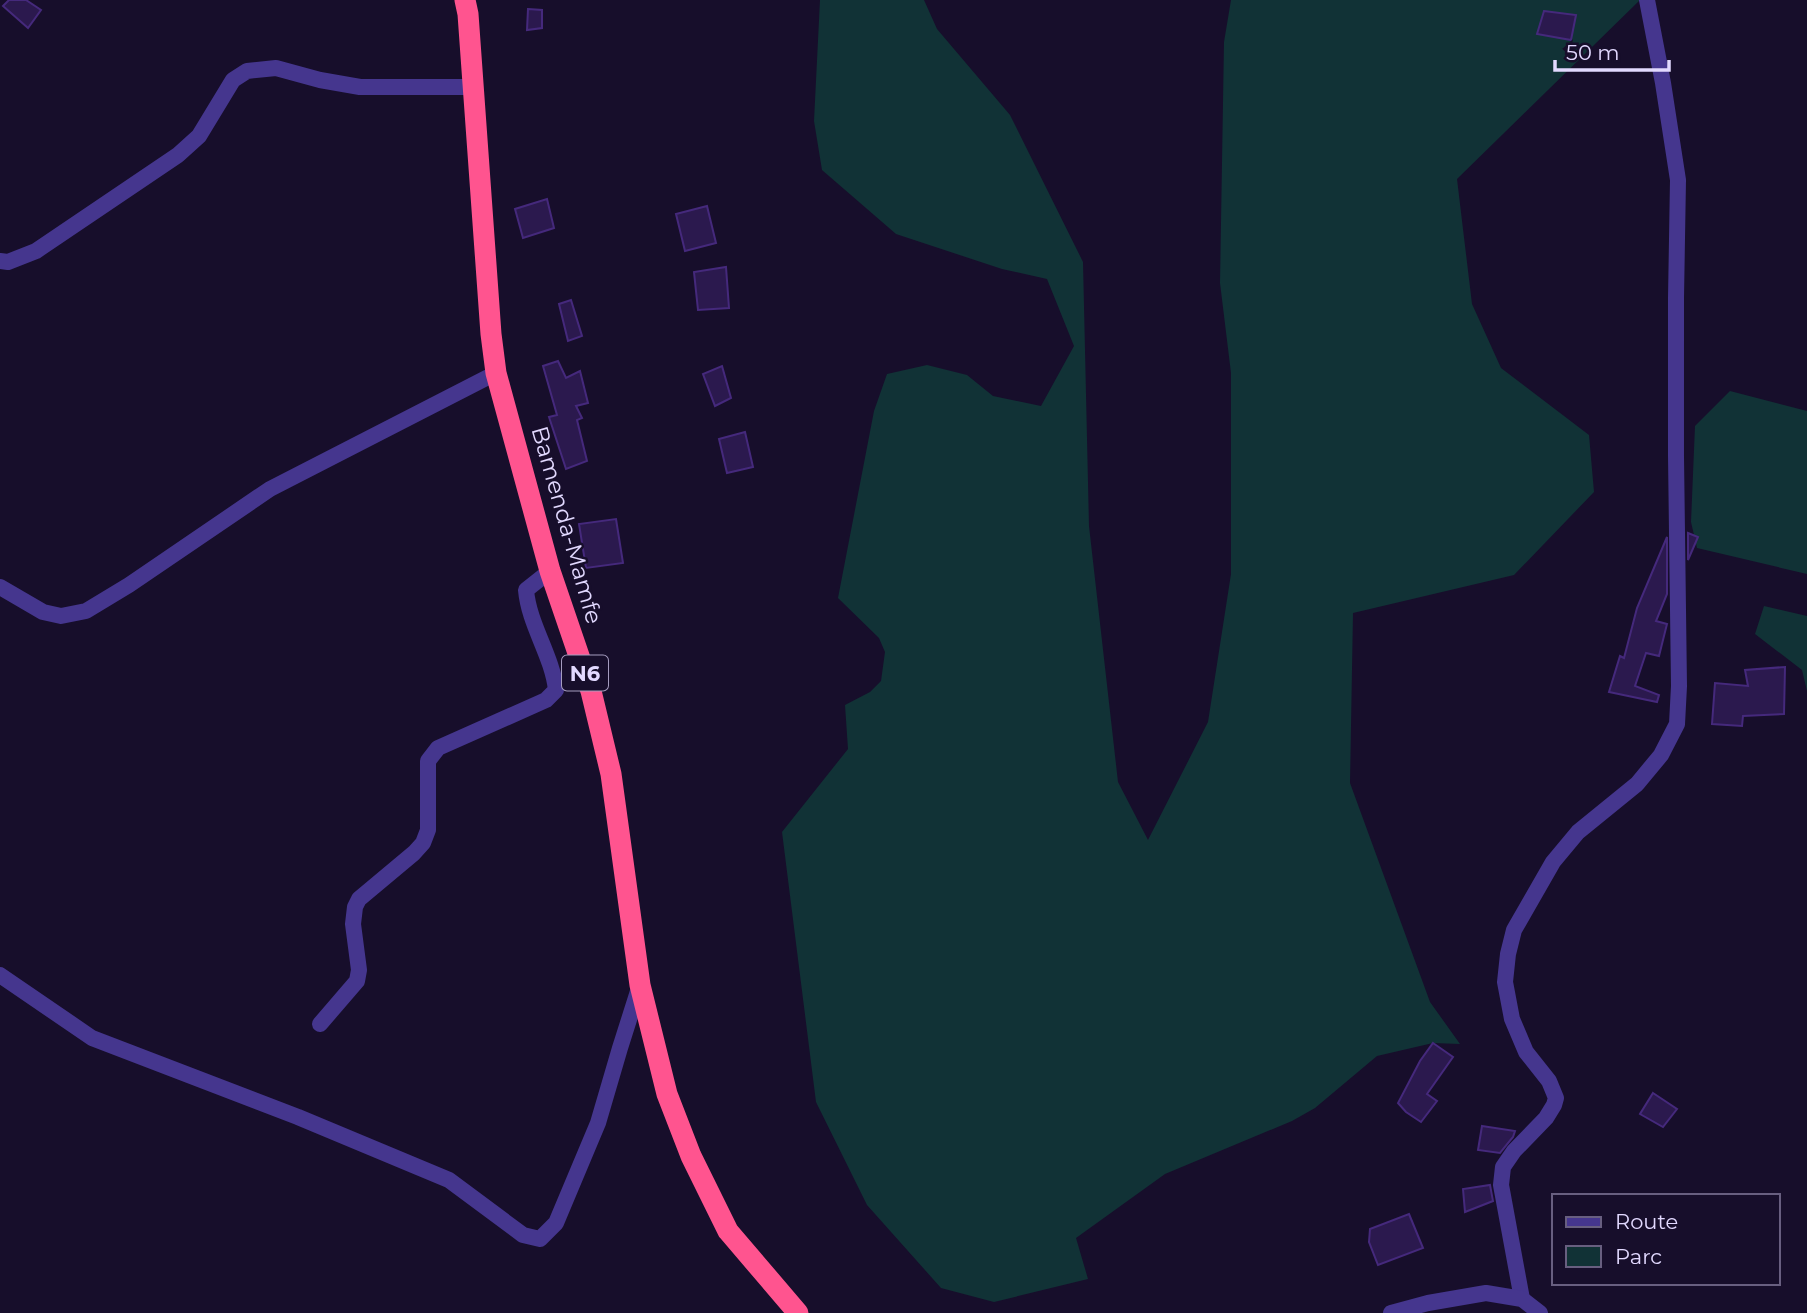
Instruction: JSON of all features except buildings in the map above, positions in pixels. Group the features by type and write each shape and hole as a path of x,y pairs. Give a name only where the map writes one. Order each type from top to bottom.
{"highway":[{"name":"Bamenda-Mamfe","path":"465,0 496,373 550,571 591,691 611,774 640,985 667,1094 691,1156 728,1231 798,1313"}],"street":[{"path":"1522,1299 1501,1185 1503,1167 1514,1151 1546,1118 1555,1105 1556,1098 1549,1081 1526,1052 1511,1019 1505,982 1514,930 1553,862 1578,832 1637,784 1661,755 1677,724 1678,180 1647,0"},
{"path":"0,261 8,261 36,251 178,155 199,136 233,80 247,71 276,68 360,87 473,88"},
{"path":"0,587 43,612 61,616 86,611 270,489 496,373"},
{"path":"320,1024 357,981 359,970 353,923 359,899 414,853 428,830 428,761 438,748 546,700 556,690 554,675 527,603 526,590 550,571"},
{"path":"0,975 92,1038 298,1117 449,1180 523,1236 540,1239 556,1223 598,1123 640,985"},
{"path":"1391,1313 1428,1303 1486,1293 1522,1299 1540,1313"}],"green space":[{"path":"820,0 924,0 937,29 1010,115 1083,262 1089,526 1118,782 1148,840 1208,722 1231,574 1231,373 1220,283 1224,42 1231,0 1640,0 1457,179 1472,304 1501,368 1589,435 1594,492 1514,575 1353,613 1350,783 1430,1002 1460,1044 1433,1043 1377,1056 1315,1108 1292,1121 1165,1174 1076,1238 1088,1279 994,1302 941,1288 867,1205 816,1102 782,832 848,749 845,705 870,692 881,681 885,652 879,638 838,598 874,411 887,374 927,365 967,375 993,396 1041,406 1074,346 1047,279 1002,269 896,234 822,170 814,121"},
{"path":"1730,391 1807,411 1807,574 1697,548 1691,522 1695,426"},
{"path":"1764,606 1807,616 1807,691 1802,670 1755,634"}]}
